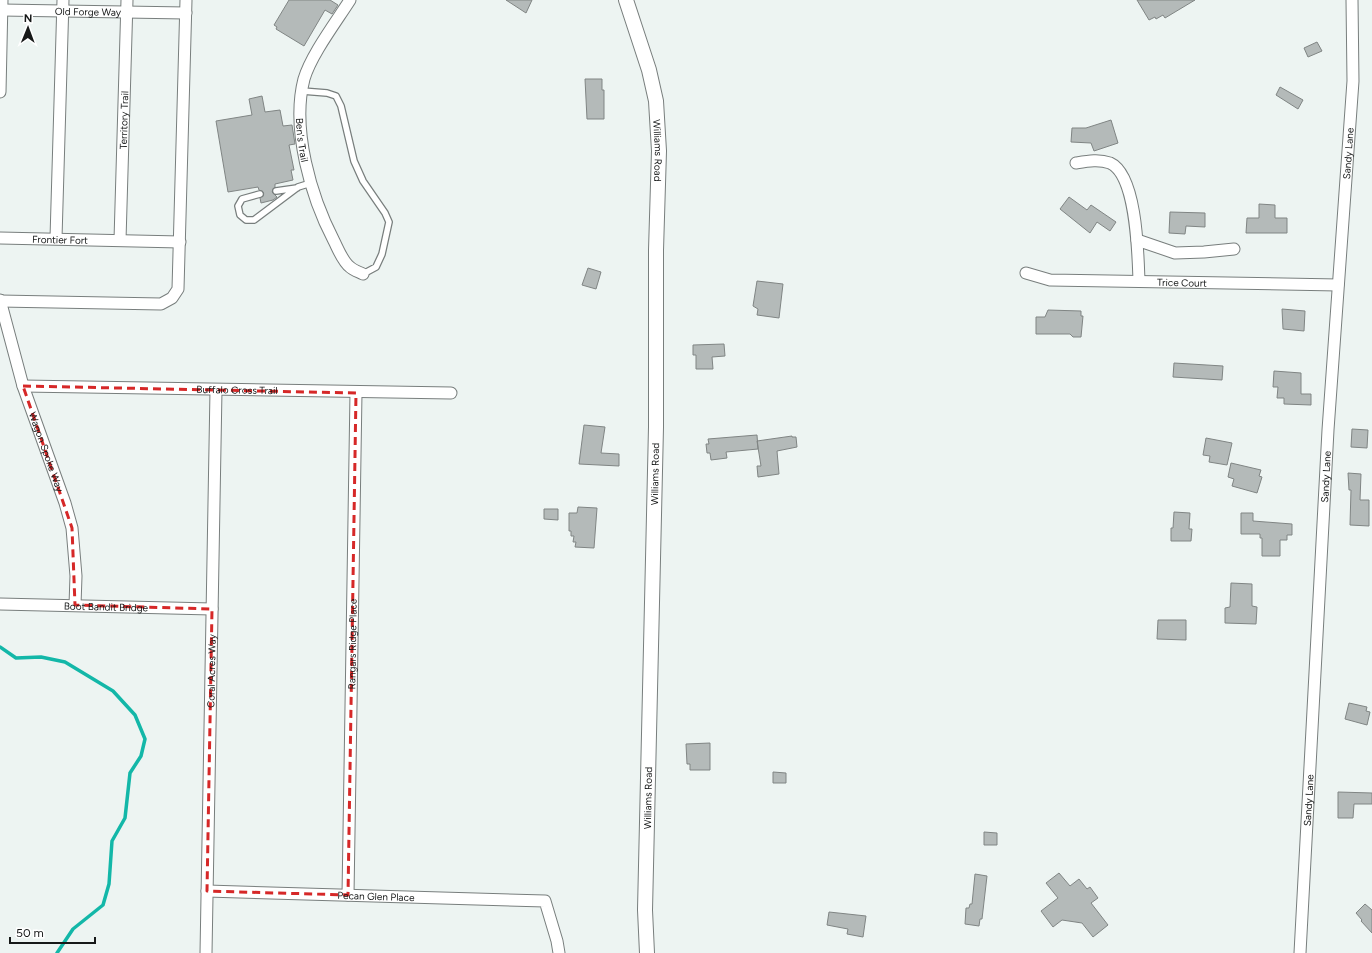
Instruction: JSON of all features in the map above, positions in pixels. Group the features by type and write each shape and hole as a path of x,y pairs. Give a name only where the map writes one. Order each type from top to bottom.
{"street":[{"name":"Territory Trail","path":"120,240 127,0"},
{"path":"0,301 161,304 172,298 178,289 186,0"},
{"name":"Ben's Trail","path":"350,0 314,58 304,78 300,122 304,154 311,183 325,225 349,267 363,274"},
{"name":"Williams Road","path":"626,0 649,70 656,101 659,151 656,250 656,427 645,910 647,953"},
{"name":"Sandy Lane","path":"1300,953 1328,430 1353,81 1352,0"},
{"name":"Old Forge Way","path":"2,5 62,5 126,12 186,13"},
{"path":"0,92 2,5"},
{"path":"56,238 62,5"},
{"path":"1076,162 1095,160 1110,164 1119,171 1128,188 1137,240 1139,281"},
{"name":"Frontier Fort","path":"0,238 56,238 180,242"},
{"path":"1137,240 1175,253 1234,249"},
{"name":"Trice Court","path":"1026,273 1050,280 1338,285"},
{"name":"Wagon Spoke Way","path":"0,301 23,386 65,503 72,528 76,576 75,605"},
{"name":"Buffalo Cross Trail","path":"23,386 356,393 451,393"},
{"name":"Coral Acres Way","path":"206,953 216,390"},
{"name":"Rangars Ridge Place","path":"348,895 356,393"},
{"name":"Boot Bandit Bridge","path":"0,604 212,609"},
{"name":"Pecan Glen Place","path":"207,891 545,901 559,953"}],"lane":[{"path":"302,91 327,93 336,96 342,106 354,161 363,181 385,213 389,222 382,254 376,267 363,274"},
{"path":"276,191 298,188 311,183"},
{"path":"260,194 242,199 238,206 240,215 246,220 254,220 298,188"}],"highlighted area":[{"path":"23,386 356,393 348,895 207,891 212,609 75,605 72,528"}],"building":[{"path":"289,0 330,0 338,5 332,14 325,10 304,46 276,29 277,27 274,25"},
{"path":"506,0 532,0 526,13"},
{"path":"1137,0 1195,0 1165,18 1163,15 1156,19 1155,17 1149,20"},
{"path":"1317,42 1322,51 1308,57 1304,48"},
{"path":"585,79 602,79 602,90 604,90 604,119 587,119"},
{"path":"1280,87 1303,100 1298,109 1276,95"},
{"path":"262,96 265,112 280,110 283,126 292,125 295,144 289,145 294,170 291,170 293,180 275,184 272,192 277,197 273,200 261,203 260,198 264,193 259,190 258,187 228,192 216,121 252,115 249,99"},
{"path":"1111,120 1118,143 1094,151 1091,143 1071,142 1072,128 1086,128"},
{"path":"1069,197 1087,210 1091,205 1116,222 1110,231 1097,222 1090,233 1060,209"},
{"path":"1259,204 1275,205 1275,218 1287,218 1287,233 1246,233 1247,218 1259,218"},
{"path":"1170,212 1205,213 1205,227 1186,226 1185,234 1169,233"},
{"path":"588,268 601,272 596,289 582,285"},
{"path":"757,281 783,284 779,318 757,315 758,309 753,306"},
{"path":"1282,309 1305,311 1304,331 1283,329"},
{"path":"1048,310 1081,311 1081,316 1083,316 1081,337 1073,337 1070,334 1036,334 1036,317 1045,317"},
{"path":"724,344 725,356 712,357 713,369 696,369 696,355 693,355 693,345"},
{"path":"1174,363 1223,366 1222,380 1173,377"},
{"path":"1274,371 1301,373 1301,394 1311,394 1311,405 1284,404 1284,398 1277,398 1278,387 1273,387"},
{"path":"584,425 605,427 601,453 619,454 619,466 579,464"},
{"path":"1352,429 1368,430 1367,448 1351,447"},
{"path":"757,435 758,449 726,452 727,458 711,460 710,453 707,453 706,444 709,444 708,439"},
{"path":"792,436 796,437 797,447 777,451 779,474 758,477 757,466 761,466 757,441"},
{"path":"1206,438 1232,443 1227,465 1209,462 1210,456 1203,455"},
{"path":"1231,463 1261,470 1259,476 1262,477 1257,493 1232,486 1234,479 1228,477"},
{"path":"1348,473 1361,474 1360,500 1369,500 1369,526 1350,525 1351,490 1349,490"},
{"path":"578,507 597,508 594,548 575,547 576,542 573,542 574,536 571,536 571,531 569,531 569,513 577,513"},
{"path":"544,509 558,509 558,520 544,519"},
{"path":"1174,512 1190,513 1189,529 1192,529 1191,541 1171,541 1171,528 1173,528"},
{"path":"1241,513 1253,513 1253,521 1292,524 1292,535 1287,535 1287,540 1280,540 1280,556 1262,556 1262,538 1260,538 1260,534 1241,534"},
{"path":"1231,583 1252,584 1252,606 1257,607 1256,624 1225,623 1225,608 1230,607"},
{"path":"1158,620 1186,620 1186,640 1157,639"},
{"path":"1349,703 1367,707 1366,711 1370,712 1367,725 1345,719"},
{"path":"710,743 710,770 690,770 690,764 687,764 686,744"},
{"path":"773,772 786,773 786,783 773,783"},
{"path":"1338,792 1372,793 1372,804 1354,804 1353,818 1338,818"},
{"path":"984,832 997,833 997,845 984,845"},
{"path":"1059,873 1070,886 1079,879 1087,889 1090,887 1098,898 1091,903 1108,925 1093,937 1082,923 1062,920 1053,927 1041,911 1058,898 1046,883"},
{"path":"975,874 987,876 982,919 980,919 979,926 965,924 966,908 969,908 970,904 972,904"},
{"path":"1365,904 1372,910 1372,933 1356,913"},
{"path":"829,912 866,916 863,937 847,934 848,929 827,925"}],"waterway":[{"path":"0,647 16,658 41,657 65,662 113,691 135,715 145,739 141,756 130,773 125,818 112,841 109,884 103,905 73,929 57,953"}]}
